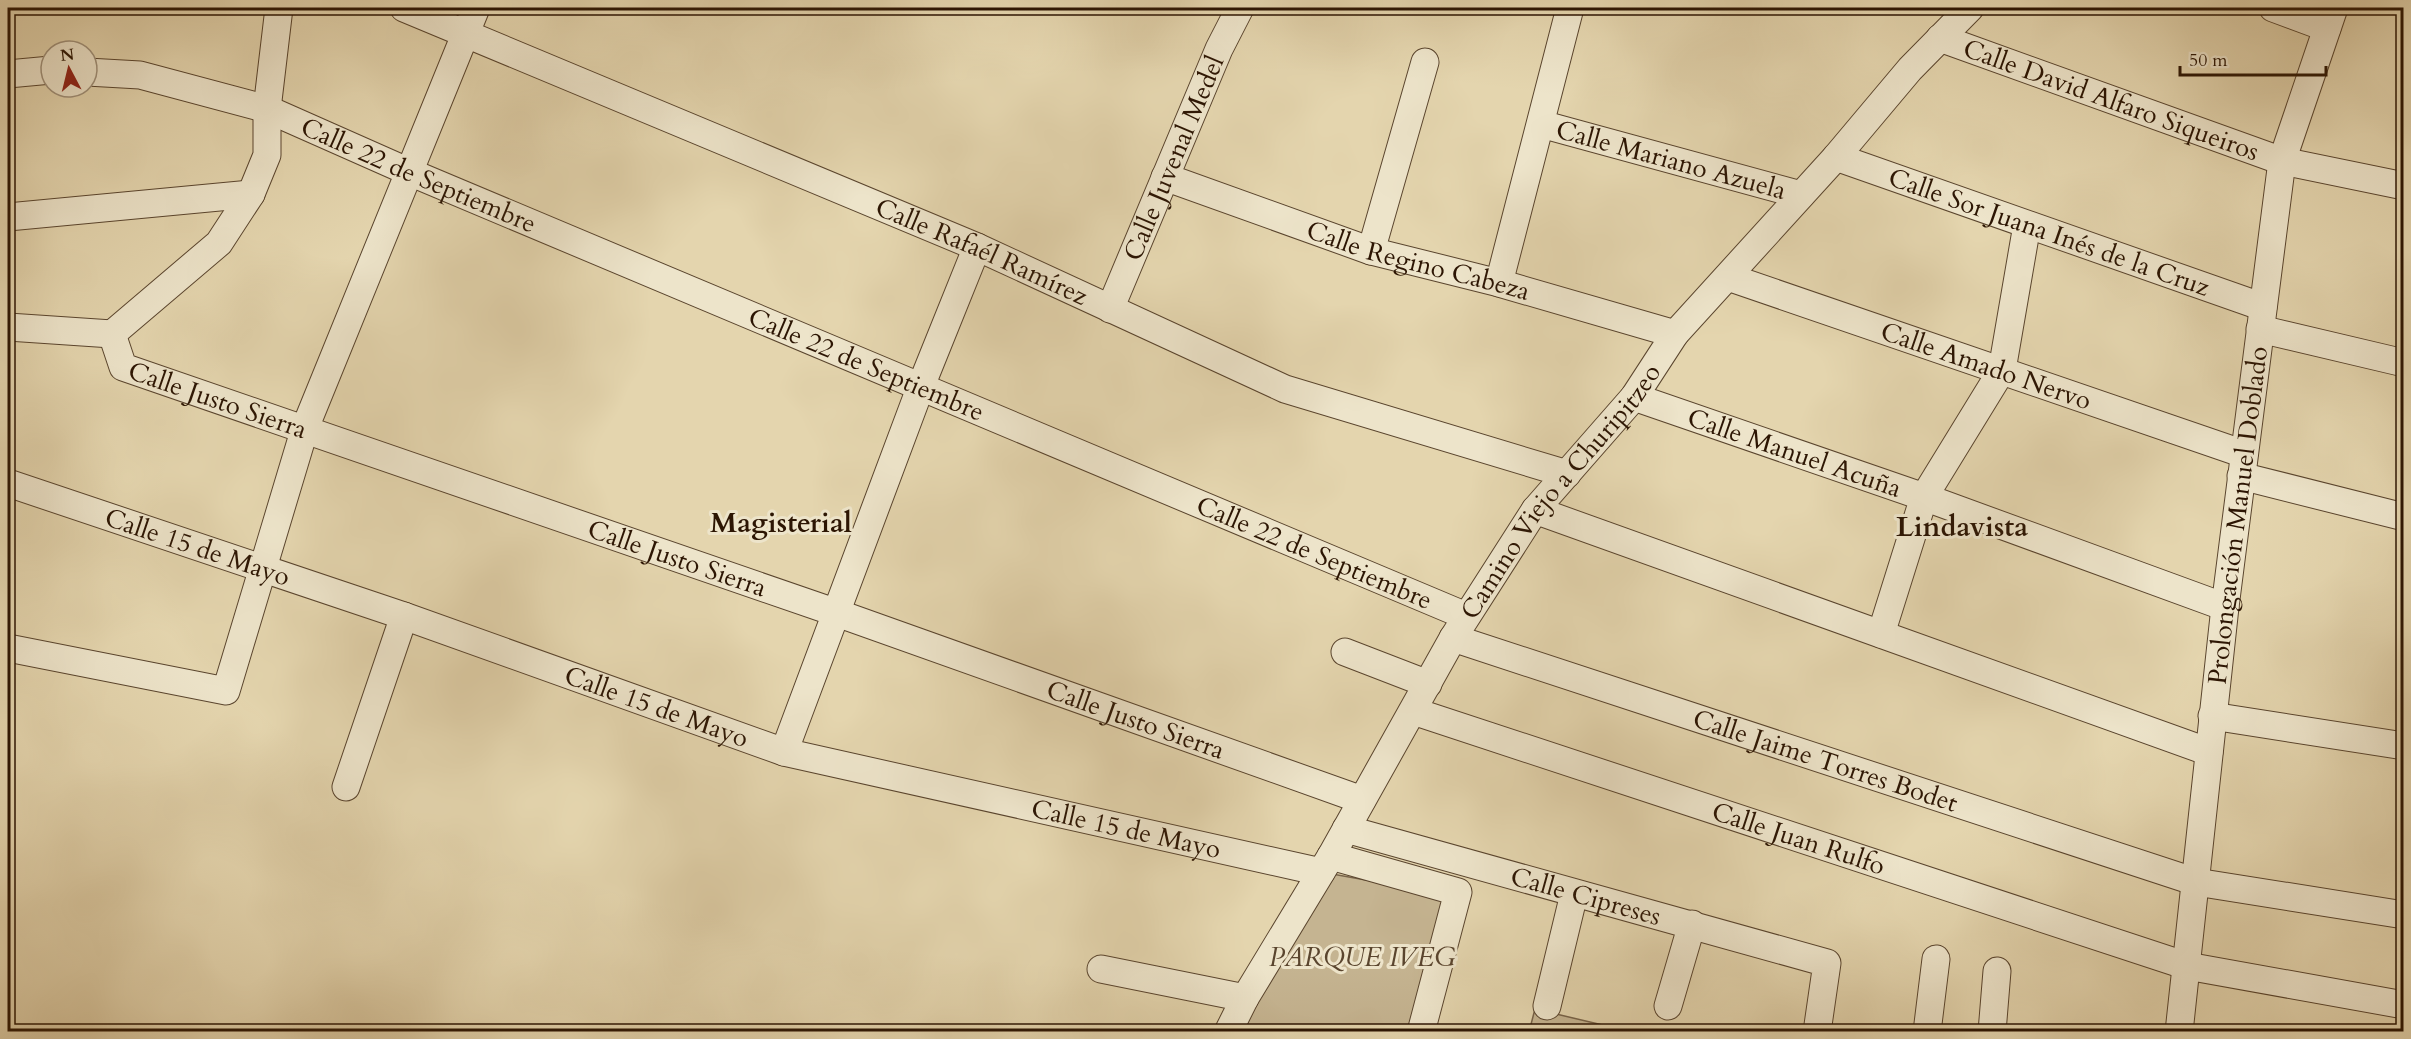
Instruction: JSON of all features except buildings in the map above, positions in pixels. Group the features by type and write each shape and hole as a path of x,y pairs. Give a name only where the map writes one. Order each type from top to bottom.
{"street":[{"path":"112,334 219,243 251,194 267,155 267,109 279,8"},
{"name":"Calle Rafaél Ramírez","path":"404,8 977,247 1285,389 1567,474"},
{"path":"8,648 226,691 261,568 305,428 407,171 476,8"},
{"name":"Calle Juvenal Medel","path":"1110,309 1219,49 1240,8"},
{"path":"1499,283 1570,8"},
{"name":"Camino Viejo a Churipitzeo","path":"1228,1032 1245,998 1326,864 1460,627 1535,510 1634,398 1675,334 1836,157 1910,69 1970,8"},
{"path":"2272,8 2330,18"},
{"name":"Prolongación Manuel Doblado","path":"2179,1032 2212,716 2282,161 2330,18"},
{"name":"Calle David Alfaro Siqueiros","path":"1940,38 2282,161 2403,186"},
{"path":"1371,251 1425,62"},
{"path":"8,74 39,71"},
{"name":"Calle 22 de Septiembre","path":"99,73 140,75 267,109 407,171 921,386 1460,627"},
{"name":"Calle Mariano Azuela","path":"1541,124 1801,195"},
{"name":"Calle Sor Juana Inés de la Cruz","path":"1836,157 2027,225 2261,318 2403,363"},
{"name":"Calle Regino Cabeza","path":"1165,177 1371,251 1499,283 1675,334"},
{"path":"8,217 251,194"},
{"path":"1881,634 1924,497 2002,370 2027,225"},
{"path":"784,752 921,386 977,247"},
{"name":"Calle Amado Nervo","path":"1728,277 2002,370 2242,465 2403,517"},
{"name":"Calle Justo Sierra","path":"8,327 112,334 123,367 837,613 1362,800"},
{"name":"Calle Manuel Acuña","path":"1634,398 1924,497 2225,607"},
{"name":"Calle 15 de Mayo","path":"8,483 404,616 784,752 1458,892 1422,1032"},
{"path":"1535,510 2209,752"},
{"path":"346,787 404,616"},
{"name":"Calle Jaime Torres Bodet","path":"1460,627 2196,882 2403,915"},
{"path":"1345,652 1428,684"},
{"name":"Calle Juan Rulfo","path":"1413,711 2187,966 2403,1005"},
{"path":"2212,716 2403,746"},
{"name":"Calle Cipreses","path":"1346,829 1827,963 1816,1032"},
{"path":"1547,1006 1574,894"},
{"path":"1668,1006 1692,924"},
{"path":"1927,1032 1936,960"},
{"path":"1101,969 1245,998"},
{"path":"1992,1032 1997,971"}],"green space":[{"name":"PARQUE IVEG","path":"1321,872 1461,897 1425,1031 1232,1032"},
{"path":"1535,1009 1628,1031 1529,1032"}],"district":[{"name":"Magisterial","path":"781,522"},
{"name":"Lindavista","path":"1962,526"}]}
